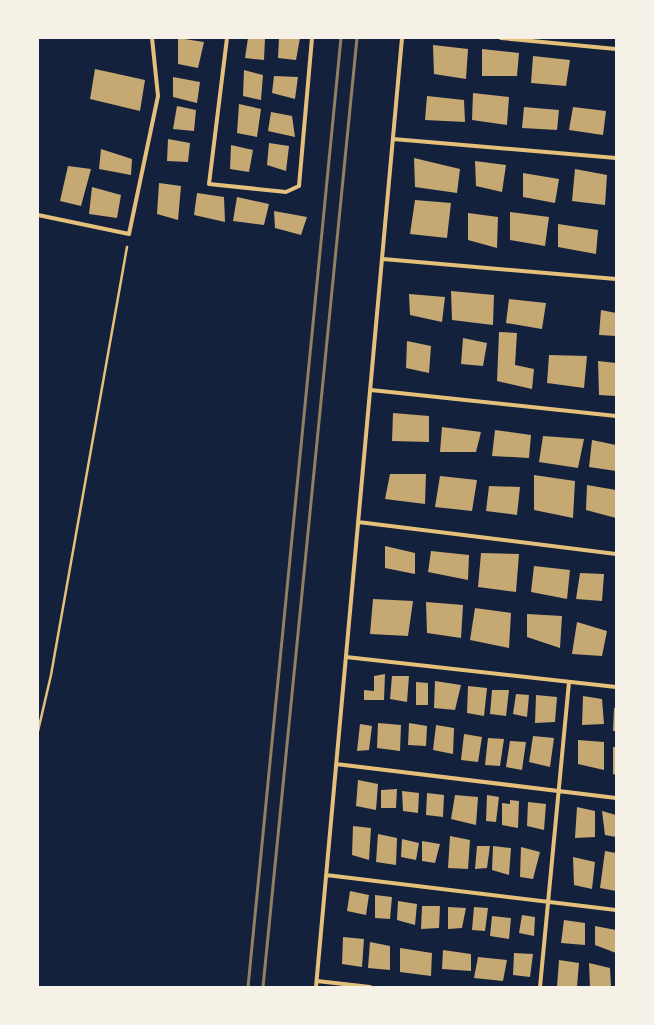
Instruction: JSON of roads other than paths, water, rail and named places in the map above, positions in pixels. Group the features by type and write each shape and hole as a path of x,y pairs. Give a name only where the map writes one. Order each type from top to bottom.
{"street":[{"path":"38,215 129,234 158,96 152,38"},
{"path":"227,38 209,184 286,192 299,186 312,38"},
{"path":"316,987 402,38"},
{"path":"501,38 616,49"},
{"path":"393,139 616,158"},
{"path":"382,259 616,279"},
{"path":"371,390 616,416"},
{"path":"358,522 616,554"},
{"path":"346,657 616,687"},
{"path":"540,987 568,682"},
{"path":"336,764 616,798"},
{"path":"326,875 616,910"},
{"path":"316,981 370,987"}],"railway":[{"path":"248,987 341,38"},
{"path":"263,987 357,38"}]}
